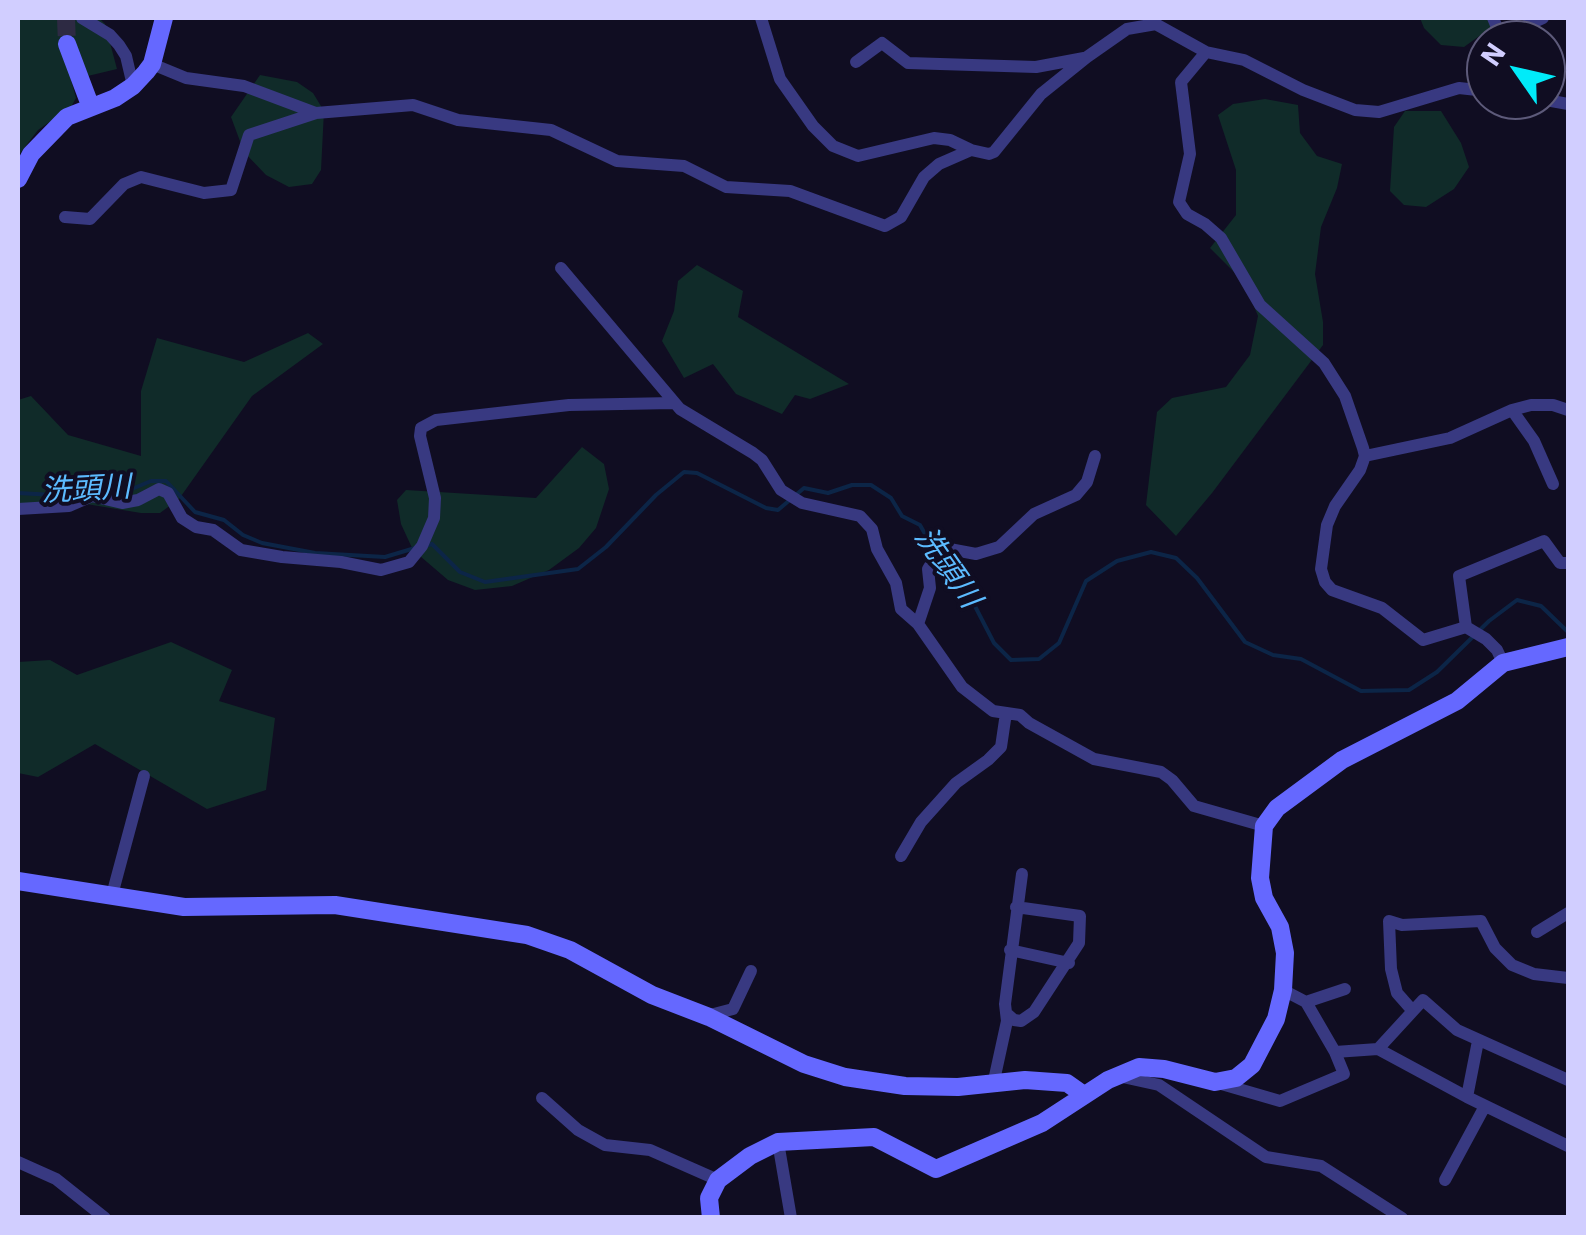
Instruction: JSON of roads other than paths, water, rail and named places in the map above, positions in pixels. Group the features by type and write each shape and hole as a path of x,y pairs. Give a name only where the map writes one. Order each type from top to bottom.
{"street":[{"path":"82,18 119,45 126,56 133,86"},
{"path":"18,180 46,134 67,117 115,98 133,86 152,64 164,18"},
{"path":"761,18 780,79 813,126 833,146 858,156 934,138 990,154 1033,102 1087,58 1127,30 1150,20 1206,52 1244,60 1303,90 1355,110 1379,112 1418,98 1466,89"},
{"path":"1492,18 1501,37 1543,18"},
{"path":"856,62 882,43 908,63 1036,67 1087,58"},
{"path":"67,44 90,106"},
{"path":"1206,52 1182,82 1190,154 1179,202 1186,214 1206,224 1221,238 1260,305 1324,363 1345,396 1360,431 1364,456 1360,470 1327,525 1322,568 1325,582 1332,590 1382,608 1424,640 1466,627 1486,638 1503,663"},
{"path":"152,64 186,78 244,86 316,113"},
{"path":"65,217 90,219 124,184 141,178 204,192 231,190 250,135 316,113 413,105 458,120 551,130 618,161 684,166 726,187 790,191 885,226 901,217 924,177 953,156 971,150"},
{"path":"562,268 674,403 762,460 782,490 802,503 860,516 872,529 878,550 896,583 902,609 918,624 962,687 993,711 1020,715 1094,759 1161,772 1194,806 1264,826"},
{"path":"18,509 69,506 92,496 122,503 159,489 168,492 182,518 196,527 213,530 242,550 381,570 409,562 422,546 434,518 421,428 436,420 569,405 674,403"},
{"path":"1364,456 1450,438 1531,405 1568,410"},
{"path":"1512,410 1534,441 1554,484"},
{"path":"918,624 930,588 930,561 942,548 976,554 999,548 1034,514 1076,494 1087,482 1095,456"},
{"path":"1466,627 1459,576 1544,541 1560,563 1568,562"},
{"path":"1215,1082 1236,1078 1252,1064 1276,1018 1283,990 1286,953 1280,926 1264,898 1260,878 1264,826 1277,808 1342,760 1457,701 1503,663 1568,647"},
{"path":"901,856 921,822 956,783 1001,747 1006,713"},
{"path":"112,895 144,776"},
{"path":"992,1085 1007,1020 1010,950 1022,874"},
{"path":"18,881 184,906 335,905 527,935 570,950 652,995 710,1017 804,1064 845,1076 905,1086 992,1085 1025,1080 1068,1083 1084,1094"},
{"path":"1006,1013 1021,1021 1034,1012 1080,943 1080,916 1016,907"},
{"path":"1537,932 1568,914"},
{"path":"1412,1010 1397,993 1391,968 1390,921 1402,925 1481,921 1495,948 1512,965 1534,974 1568,978"},
{"path":"1010,950 1068,963"},
{"path":"710,1017 733,1009 751,972"},
{"path":"711,1218 709,1198 718,1180 750,1156 778,1142 874,1136 936,1169 1042,1123 1084,1094 1139,1067 1164,1069 1280,1101 1344,1074 1306,1002 1283,990"},
{"path":"1306,1002 1345,990"},
{"path":"1378,1049 1423,1000 1457,1030 1568,1080"},
{"path":"1466,1097 1478,1041"},
{"path":"1335,1052 1378,1049 1484,1106 1567,1142"},
{"path":"1118,1076 1159,1085 1266,1157 1321,1166 1402,1218"},
{"path":"542,1098 578,1130 604,1145 650,1150 718,1180"},
{"path":"1445,1180 1484,1106"},
{"path":"778,1142 790,1218"},
{"path":"18,1162 56,1179 105,1218"}],"waterway":[{"name":"洗頭川","path":"425,546 432,544 460,572 485,582 578,569 684,472 697,473 766,508 778,510 804,488 828,493 852,485 871,485 891,498 902,516 920,525 934,550"},
{"name":"洗頭川","path":"18,493 54,495 82,487 127,491 151,481 166,481 195,512 224,520 262,543 315,553 385,557 415,548"},
{"name":"洗頭川","path":"939,559 962,581 994,643 1011,660 1039,659 1059,643 1086,581 1117,561 1151,552 1176,558 1197,578 1245,642 1273,655 1301,659 1361,691 1409,690 1437,672 1489,621 1517,600 1541,606 1568,632"}],"tunnel":[{"path":"66,18 67,44"}]}
